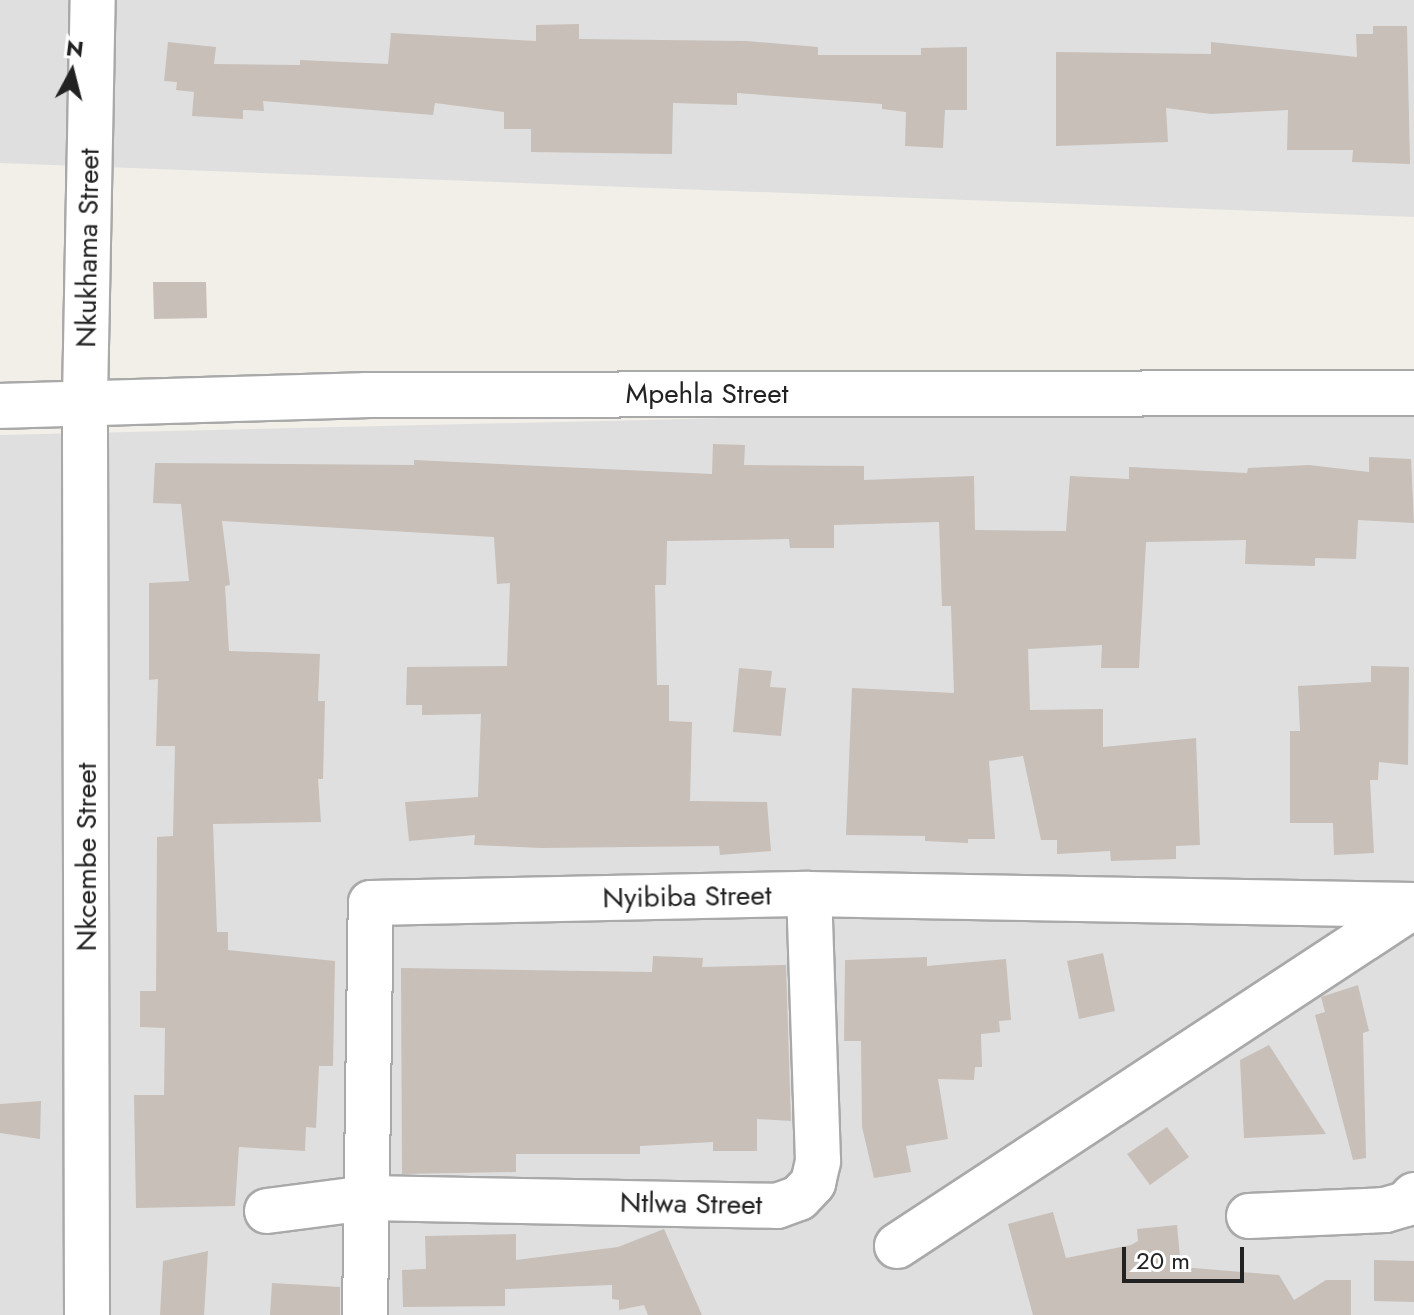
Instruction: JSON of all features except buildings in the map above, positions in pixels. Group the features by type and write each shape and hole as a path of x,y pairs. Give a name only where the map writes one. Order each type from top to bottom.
{"street":[{"name":"Nkukhama Street","path":"85,399 93,0"},
{"name":"Mpehla Street","path":"0,406 85,399 1414,393"},
{"name":"Nkcembe Street","path":"85,399 87,1315"},
{"name":"Nyibiba Street","path":"365,1315 371,903 809,894 1414,906"},
{"name":"Ntlwa Street","path":"267,1211 367,1198 777,1206 799,1198 813,1183 818,1161 809,894"},
{"path":"897,1246 1414,906"},
{"path":"1249,1216 1385,1210 1406,1204 1414,1195"}],"shaded area":[{"path":"0,0 1414,0 1414,217 0,163"},
{"path":"1414,402 1414,1315 0,1315 0,435"}]}
